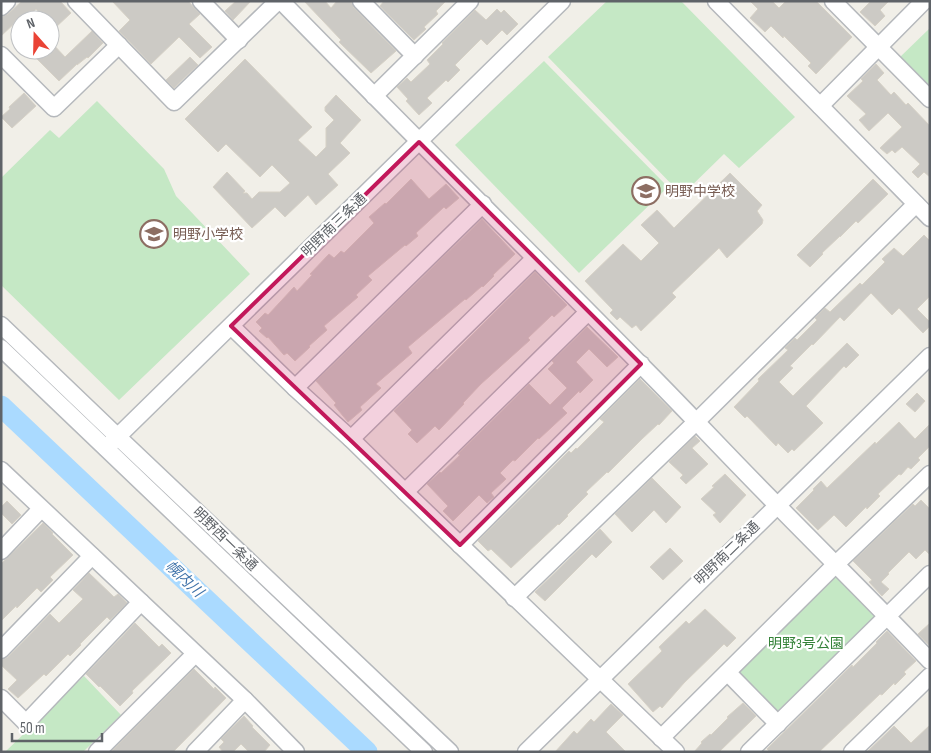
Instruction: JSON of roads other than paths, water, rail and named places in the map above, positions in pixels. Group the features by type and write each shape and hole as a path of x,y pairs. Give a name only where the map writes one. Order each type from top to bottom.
{"street":[{"path":"1,7 7,1"},
{"path":"76,1 174,102 280,1 641,364 930,661"},
{"path":"201,1 239,40"},
{"path":"360,1 415,56"},
{"path":"374,96 470,1"},
{"name":"明野南三条通","path":"112,443 562,1"},
{"path":"716,1 930,218"},
{"path":"833,1 930,99"},
{"path":"820,106 924,1"},
{"path":"1,55 54,108 119,45"},
{"path":"295,388 483,204"},
{"path":"514,598 697,422 916,204"},
{"path":"351,439 535,258"},
{"path":"405,492 588,312"},
{"name":"明野西一条通","path":"1,325 112,443 424,752"},
{"path":"231,326 676,752"},
{"name":"明野西一条通","path":"1,348 112,443 450,752"},
{"name":"明野南二条通","path":"526,752 930,356"},
{"path":"460,545 641,364"},
{"path":"1,470 245,700 294,751"},
{"path":"661,738 836,564 930,474"},
{"path":"1,552 41,509"},
{"path":"1,650 92,556"},
{"path":"749,752 930,574"},
{"path":"1,698 26,723 141,602"},
{"path":"97,752 195,654"},
{"path":"728,673 778,724"},
{"path":"852,752 930,676"},
{"path":"195,752 245,700"}],"waterway":[{"name":"幌内川","path":"1,406 367,752"}],"place":[{"name":"明野中学校","path":"646,191"},
{"name":"明野小学校","path":"154,234"}],"park label":[{"name":"明野3号公園","path":"806,643"}]}
